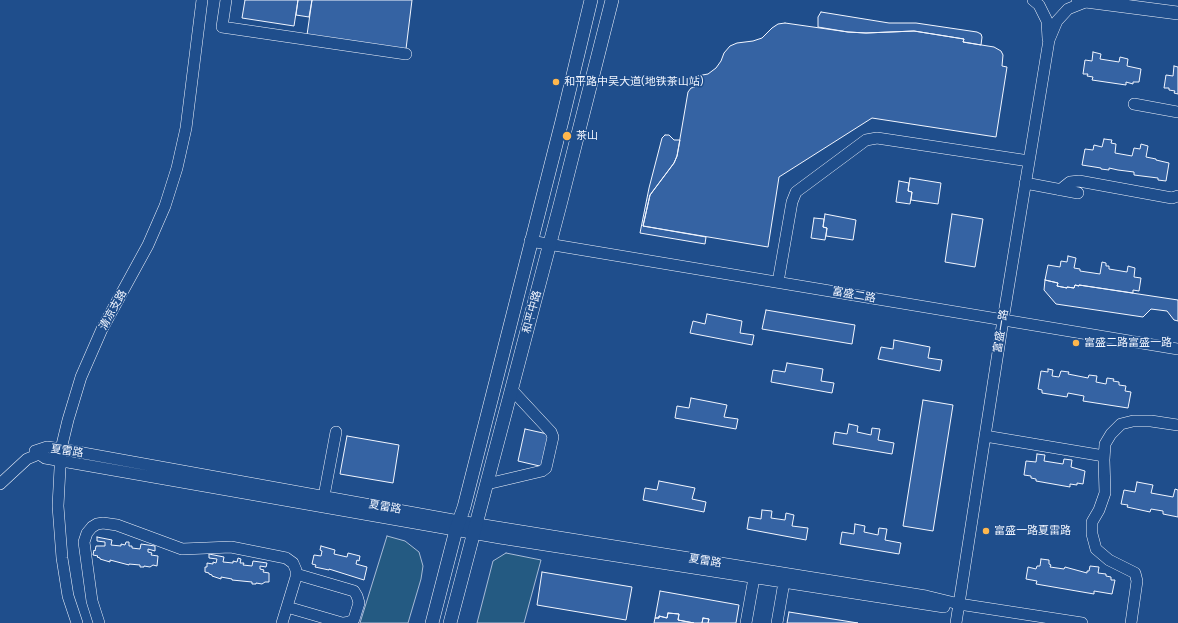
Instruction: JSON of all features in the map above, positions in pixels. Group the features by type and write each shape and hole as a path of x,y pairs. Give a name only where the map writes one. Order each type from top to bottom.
{"main road":[{"path":"582,32 586,0"},
{"name":"和平中路","path":"432,623 562,121 582,32 591,0"},
{"name":"和平中路","path":"450,623 613,1"},
{"path":"1083,1 1178,13"},
{"path":"1162,11 1178,9"}],"street":[{"name":"清凉支路","path":"77,623 68,596 62,558 58,506 61,449 81,377 102,329 148,245 165,206 186,128 202,0"},
{"path":"226,0 222,27 406,54"},
{"path":"1033,0 1039,5 1047,21 1049,40"},
{"path":"1049,40 1057,21 1068,9 1083,1"},
{"name":"富盛一路","path":"956,623 1003,320 1049,40"},
{"path":"1134,104 1178,112"},
{"path":"778,282 792,202 796,192 866,140 877,138 1029,161"},
{"path":"1060,190 1070,182 1079,181 1172,198 1178,196"},
{"path":"1025,183 1078,193"},
{"name":"富盛二路","path":"530,241 1178,349"},
{"path":"487,484 542,471 546,468 553,437 551,432 512,390"},
{"path":"1131,623 1137,581 1135,573 1110,560 1096,549 1092,534 1092,522 1099,510 1105,493 1105,444 1111,434 1121,424 1133,421 1151,421 1178,425"},
{"path":"324,496 336,432"},
{"path":"985,436 1104,456"},
{"name":"夏雷路","path":"458,525 324,496 61,449 47,447 35,451 45,458 60,461 476,528 754,578 1082,623"},
{"path":"0,484 28,459 39,454"},
{"path":"99,623 92,601 84,542 87,533 97,524 117,525 182,549 231,547 286,558 293,563 296,574 282,623"},
{"name":"夏雷路","path":"476,528 910,594 959,607 1041,623"},
{"path":"287,608 343,623 350,622 354,619 359,603 354,591 296,574"},
{"path":"746,623 754,578"},
{"path":"777,623 784,582"}],"shaded area":[{"path":"387,536 405,541 419,552 423,566 421,579 408,623 360,623"},
{"path":"506,553 541,560 524,623 477,623 493,561"}],"building":[{"path":"245,0 298,0 294,26 242,18"},
{"path":"298,0 312,0 309,17 296,15"},
{"path":"312,0 412,0 406,49 307,35"},
{"path":"821,12 889,23 916,23 977,32 981,34 982,37 981,45 963,42 964,39 914,31 866,33 848,32 818,27 818,17"},
{"path":"785,23 848,32 866,33 914,31 964,39 963,42 994,47 1001,51 1003,55 1002,66 1007,67 996,137 872,118 779,177 768,247 643,226 650,195 674,163 677,156 688,92 691,88 695,87 697,76 708,74 716,68 724,53 730,46 737,43 762,38 778,24"},
{"path":"1093,52 1101,54 1100,59 1119,62 1120,57 1128,59 1127,66 1141,69 1139,82 1133,82 1133,84 1126,82 1126,85 1092,80 1093,77 1087,76 1088,74 1083,74 1085,60 1092,61"},
{"path":"1174,66 1178,67 1178,94 1174,93 1175,91 1169,90 1169,88 1164,88 1166,75 1173,76"},
{"path":"665,135 669,135 674,140 680,140 677,156 674,163 650,195 643,226 706,237 705,244 640,233 649,188 662,138"},
{"path":"1104,139 1112,140 1111,143 1116,144 1115,153 1132,156 1134,148 1140,149 1141,144 1148,146 1146,157 1169,163 1166,181 1158,180 1158,178 1134,175 1134,172 1109,168 1109,170 1101,169 1082,165 1085,149 1093,150 1094,145 1102,147"},
{"path":"910,178 941,183 938,204 911,200 912,192 908,191"},
{"path":"899,181 909,183 908,191 912,192 910,204 896,202"},
{"path":"825,214 856,220 853,240 826,236 827,228 823,227"},
{"path":"952,214 983,219 975,267 945,262"},
{"path":"814,218 824,219 823,227 827,228 825,240 811,238"},
{"path":"1068,256 1076,258 1074,268 1080,269 1080,271 1100,274 1102,262 1106,263 1106,266 1109,266 1109,269 1127,272 1128,266 1135,268 1134,277 1141,278 1139,291 1133,290 1133,293 1079,285 1075,285 1074,288 1067,288 1057,286 1058,283 1045,280 1048,265 1060,267 1061,261 1067,262"},
{"path":"1045,280 1058,283 1057,286 1067,288 1074,288 1075,285 1079,285 1178,300 1178,321 1174,320 1167,311 1151,309 1143,317 1056,304 1044,290"},
{"path":"766,310 855,325 852,344 762,329"},
{"path":"707,314 742,321 740,333 754,335 752,345 690,333 693,321 705,324"},
{"path":"894,340 930,347 928,358 942,360 940,371 878,359 881,347 893,349"},
{"path":"787,363 823,369 821,381 834,383 832,393 771,382 773,370 785,372"},
{"path":"1048,369 1053,370 1052,376 1059,377 1061,371 1088,378 1089,375 1097,376 1096,382 1106,384 1107,378 1114,379 1113,381 1119,382 1119,385 1126,386 1125,391 1131,392 1128,408 1083,401 1084,396 1068,393 1067,397 1042,393 1042,390 1038,389 1041,371 1048,372"},
{"path":"691,398 727,405 724,417 738,419 736,429 675,418 677,406 689,408"},
{"path":"923,400 953,405 933,531 903,526"},
{"path":"849,424 858,426 857,432 871,435 872,428 880,429 878,440 894,443 892,454 833,444 835,432 847,434"},
{"path":"525,429 552,435 544,467 518,461"},
{"path":"347,436 399,445 393,483 340,474"},
{"path":"1037,454 1045,455 1044,461 1063,464 1064,459 1072,460 1071,467 1085,471 1083,484 1070,484 1070,487 1036,481 1036,479 1031,478 1031,476 1024,475 1026,461 1036,462"},
{"path":"659,481 695,488 692,499 706,502 704,512 643,500 645,488 657,490"},
{"path":"1137,482 1153,485 1151,493 1173,497 1175,489 1178,490 1178,517 1163,514 1163,511 1151,509 1150,512 1127,507 1128,505 1121,504 1124,490 1135,492"},
{"path":"762,510 772,511 771,518 785,520 786,513 794,515 792,526 808,528 806,540 747,529 749,517 761,519"},
{"path":"855,524 865,526 864,532 878,535 879,528 887,529 885,540 901,543 899,554 840,544 842,532 854,534"},
{"path":"97,537 112,540 111,545 121,546 121,544 125,545 126,542 129,542 129,546 132,546 132,548 140,549 141,544 155,546 155,551 148,549 148,552 152,553 151,555 158,556 157,566 153,565 150,567 140,567 140,565 129,565 100,559 97,557 98,556 93,555 94,550 95,551 96,546 105,546 105,542 97,541"},
{"path":"321,546 335,550 334,554 347,557 348,553 360,556 359,561 357,560 356,564 367,567 364,580 329,569 315,567 316,565 312,564 314,555 321,556"},
{"path":"209,554 224,557 223,562 237,562 238,558 241,559 240,563 244,563 243,565 252,566 253,561 267,563 266,567 260,566 260,569 264,570 263,572 269,573 269,582 252,584 252,582 232,580 221,577 221,579 212,576 205,572 205,567 207,567 207,563 216,563 217,559 209,558"},
{"path":"1041,559 1049,560 1049,564 1051,565 1050,567 1064,569 1065,567 1087,573 1090,566 1099,567 1098,573 1106,574 1106,576 1111,577 1111,580 1115,580 1112,594 1094,591 1094,594 1036,584 1037,581 1026,579 1028,567 1036,569 1037,566 1040,566"},
{"path":"542,572 632,587 626,620 537,605"},
{"path":"660,591 739,605 736,623 708,623 709,619 703,618 702,623 694,623 678,620 679,614 668,613 667,618 659,616 659,618 655,618"},
{"path":"789,612 858,623 787,623"},
{"path":"668,613 679,614 678,620 694,623 654,623 655,618 659,618 659,616 667,618"},
{"path":"703,618 709,619 708,623 702,623"}],"place":[{"name":"和平路中吴大道(地铁茶山站)","path":"556,82"},
{"name":"茶山","path":"567,136"},
{"name":"富盛二路富盛一路","path":"1076,343"},
{"name":"富盛一路夏雷路","path":"986,531"}]}
